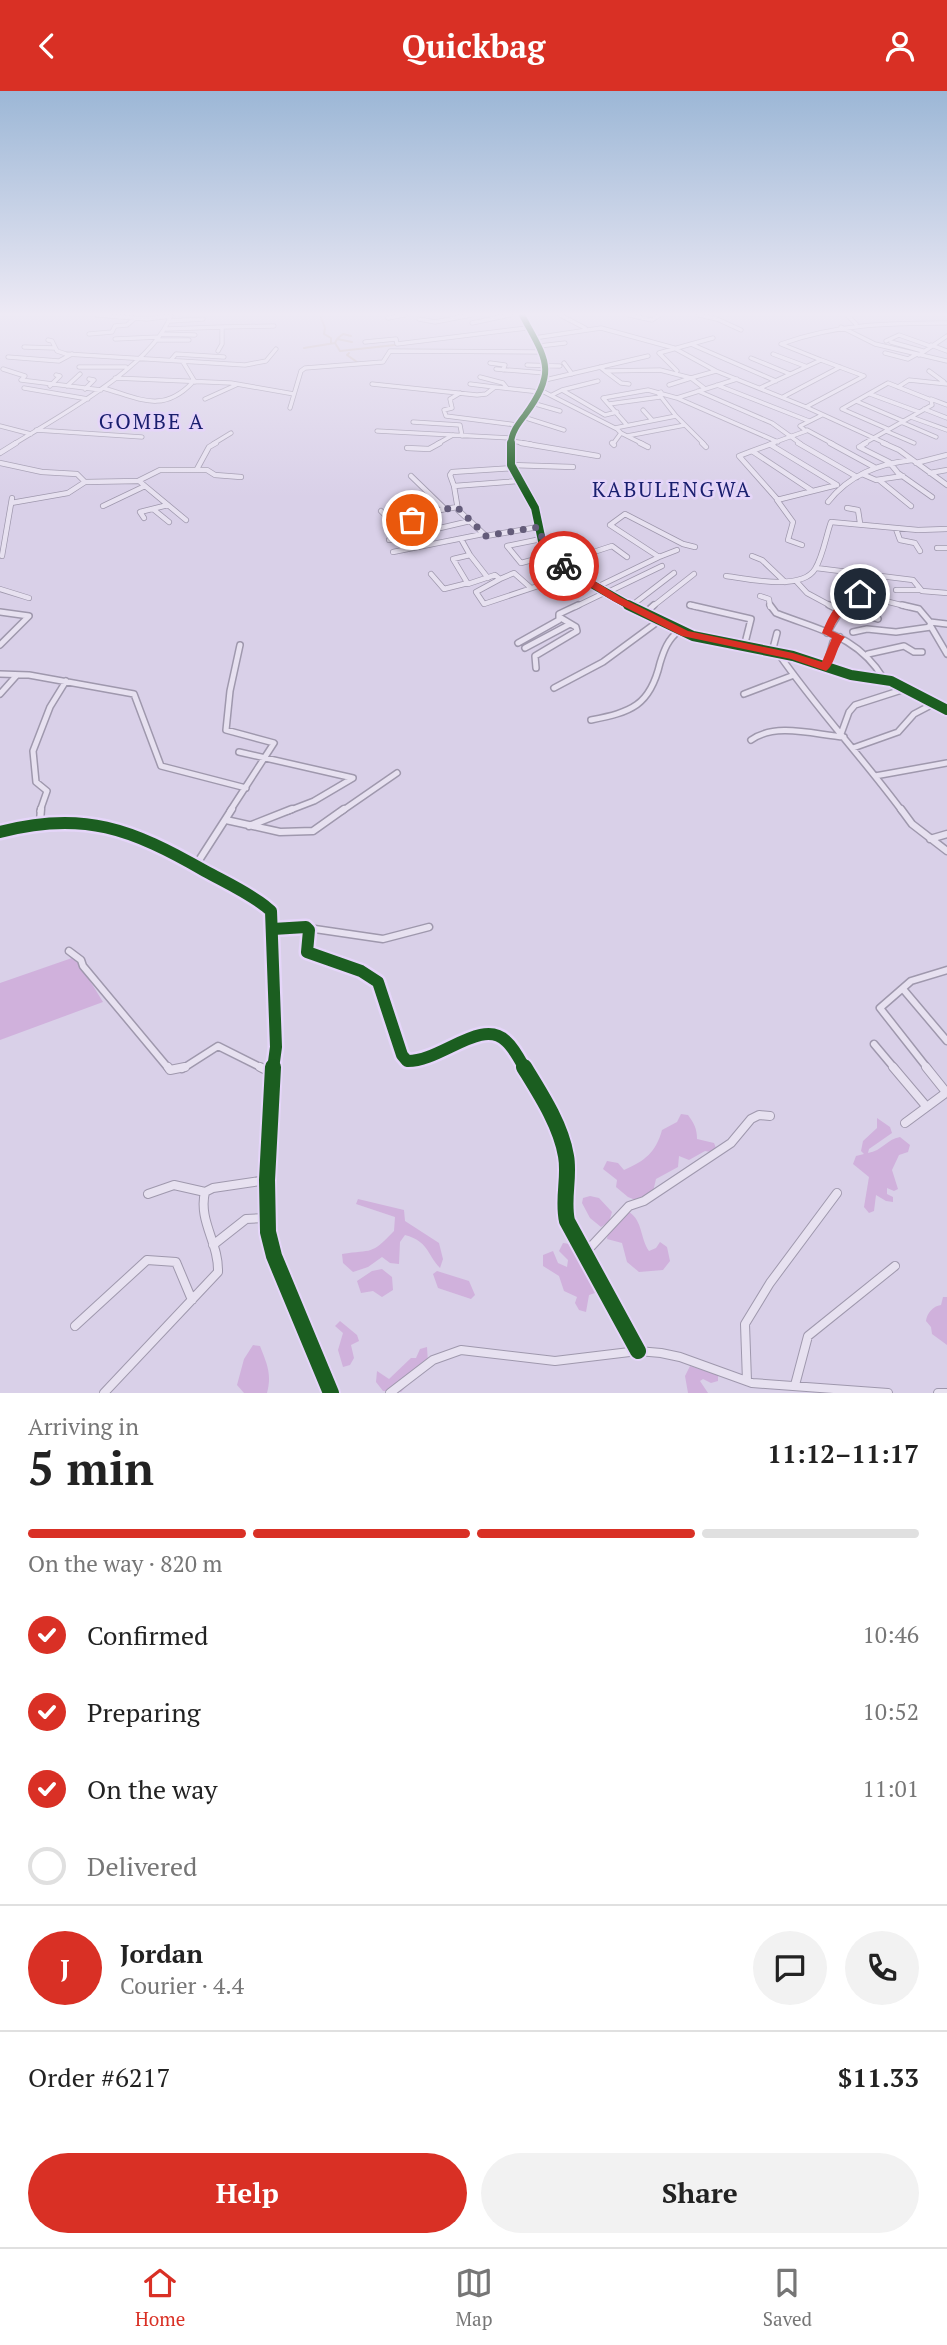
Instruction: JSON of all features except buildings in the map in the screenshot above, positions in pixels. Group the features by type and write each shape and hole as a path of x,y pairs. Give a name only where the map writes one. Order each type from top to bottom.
{"street":[{"path":"24,376 21,380 50,386 102,389 144,401 168,401 179,396 194,382"},
{"path":"50,386 59,376"},
{"path":"67,386 78,376"},
{"path":"0,453 88,399 117,376"},
{"path":"191,376 194,382"},
{"path":"290,408 290,401 300,384 301,376"},
{"path":"545,376 541,391 517,425 511,440 512,467 535,508 541,539 560,563 574,574 631,606 697,638 775,652 851,675 884,679 908,688 947,710"},
{"path":"545,380 564,376"},
{"path":"612,376 621,383 628,384"},
{"path":"685,376 704,388"},
{"path":"669,385 700,376"},
{"path":"729,376 899,450 947,485"},
{"path":"764,376 776,381"},
{"path":"760,388 786,376"},
{"path":"783,397 823,376"},
{"path":"806,407 863,376"},
{"path":"480,377 503,383 507,388"},
{"path":"115,378 236,385 294,394"},
{"path":"85,389 94,380 89,379"},
{"path":"677,398 737,379"},
{"path":"898,387 909,380 947,384"},
{"path":"552,395 597,381"},
{"path":"915,443 841,409 888,383 947,408"},
{"path":"372,384 485,395 494,387"},
{"path":"470,384 541,391 648,447"},
{"path":"205,399 236,385"},
{"path":"718,385 809,421"},
{"path":"24,388 88,399"},
{"path":"562,390 606,415 617,412"},
{"path":"626,424 603,398 646,390 677,398 778,442"},
{"path":"698,391 772,423 790,438 860,476 879,480 903,476"},
{"path":"460,393 450,399 452,408 444,410 446,416 517,425"},
{"path":"609,404 660,394"},
{"path":"660,394 676,416 706,447"},
{"path":"870,394 919,412"},
{"path":"930,400 933,405 860,448 889,462 932,497"},
{"path":"856,401 936,437"},
{"path":"532,403 560,411"},
{"path":"924,409 947,418"},
{"path":"643,410 652,421"},
{"path":"822,415 800,426 874,468"},
{"path":"839,423 854,415"},
{"path":"615,428 676,416"},
{"path":"523,417 564,430"},
{"path":"910,417 947,431"},
{"path":"413,422 460,425 462,436"},
{"path":"627,436 685,425"},
{"path":"0,426 31,434"},
{"path":"36,430 142,437"},
{"path":"802,545 788,540 793,522 778,500 739,456 807,430"},
{"path":"377,431 511,440 598,456"},
{"path":"197,470 209,447 231,433"},
{"path":"614,445 612,442 621,433"},
{"path":"407,449 429,449 453,435"},
{"path":"771,445 839,486"},
{"path":"752,451 811,490"},
{"path":"778,500 811,490 839,486 889,462 947,455"},
{"path":"0,463 42,472 77,474 85,482"},
{"path":"483,534 457,507 450,474 452,472 512,467 573,467"},
{"path":"2,556 12,501 68,493 85,482 139,481 157,471 208,470 218,476 241,477"},
{"path":"930,474 947,470"},
{"path":"411,477 444,509"},
{"path":"879,480 911,506"},
{"path":"139,481 186,520"},
{"path":"454,486 519,481"},
{"path":"103,506 145,486"},
{"path":"828,502 839,486"},
{"path":"144,518 139,512 169,505"},
{"path":"382,511 394,524 400,525 429,512 457,507"},
{"path":"847,508 858,510 860,523"},
{"path":"153,509 169,523"},
{"path":"659,557 610,523 628,514 683,544 695,547"},
{"path":"388,540 470,521"},
{"path":"726,576 785,582 809,576 816,568 830,523 860,523 918,531 947,529"},
{"path":"393,552 483,534 493,536 538,527"},
{"path":"896,529 900,540 915,543 920,551"},
{"path":"461,539 488,578"},
{"path":"541,539 507,546 521,563 551,555"},
{"path":"560,563 612,546 627,557"},
{"path":"937,548 947,548"},
{"path":"536,668 536,656 577,631 558,614 602,594 602,590 659,557 677,550"},
{"path":"468,583 453,559 470,555"},
{"path":"752,556 760,558 785,582"},
{"path":"602,590 662,566"},
{"path":"816,568 913,580 921,590"},
{"path":"531,588 514,573 476,592 484,604 574,574"},
{"path":"631,606 674,573"},
{"path":"431,574 444,589 495,576 500,579"},
{"path":"645,613 669,591 694,574"},
{"path":"796,581 815,598 840,609 878,619"},
{"path":"0,589 29,598"},
{"path":"896,590 947,593"},
{"path":"827,633 840,609 854,595 864,595 898,606 919,609 947,654"},
{"path":"760,596 769,599 774,612 851,641 868,654 884,679"},
{"path":"690,605 750,618 752,621 744,647"},
{"path":"0,612 29,616 0,645"},
{"path":"518,642 561,618"},
{"path":"554,688 603,662 660,620"},
{"path":"525,648 570,624"},
{"path":"853,632 867,629 896,632 947,624"},
{"path":"591,720 618,714 651,693 666,643 679,631"},
{"path":"776,633 775,652 912,824 947,851"},
{"path":"826,667 833,642 840,637"},
{"path":"196,865 272,747 272,741 226,730 230,691 240,645"},
{"path":"868,654 904,646 914,652 922,652"},
{"path":"0,674 66,681 125,691 136,696 161,766 246,788"},
{"path":"0,694 17,675"},
{"path":"744,694 794,675"},
{"path":"40,821 40,811 47,791 36,782 33,751 50,707 66,681"},
{"path":"842,735 848,722 849,711 858,702 908,688"},
{"path":"853,748 898,732 914,714 935,703"},
{"path":"751,740 757,735 781,732 842,735"},
{"path":"239,752 353,779 314,801 249,826"},
{"path":"875,776 947,763"},
{"path":"226,820 280,832 313,831 397,773"},
{"path":"0,832 40,821 68,821 124,831 153,841 268,907 272,913 276,1035 272,1073 267,1217 274,1256 331,1393"},
{"path":"930,839 947,834"},
{"path":"273,929 320,928 383,939 429,927"},
{"path":"308,928 307,952 361,971 379,984 402,1055 407,1061 415,1062 433,1057 487,1032 500,1035 510,1044 564,1142 567,1171 565,1213 638,1351"},
{"path":"69,951 81,960 83,966 170,1070 176,1072 184,1068 218,1046 272,1073"},
{"path":"905,1123 947,1092 880,1010 880,1006 911,981 946,971"},
{"path":"903,989 947,1041"},
{"path":"874,1044 926,1106"},
{"path":"585,1253 629,1206 645,1201 731,1143 751,1119 760,1115 770,1116"},
{"path":"148,1194 174,1185 183,1184 205,1192 213,1188 267,1180"},
{"path":"104,1393 218,1272 218,1262 202,1215 205,1192"},
{"path":"747,1381 745,1324 769,1283 837,1193"},
{"path":"213,1245 246,1219 267,1217"},
{"path":"75,1326 147,1260 176,1262 192,1300"},
{"path":"795,1385 808,1336 895,1266"},
{"path":"390,1393 433,1360 461,1350 498,1352 555,1361 638,1351 680,1357 747,1381 888,1393"},
{"path":"938,1393 947,1393"}],"shaded area":[{"path":"72,958 79,963 103,1002 0,1040 0,983"},
{"path":"681,1114 688,1115 692,1121 697,1139 714,1143 716,1148 689,1160 679,1156 678,1167 656,1179 651,1200 645,1204 628,1197 616,1187 617,1180 603,1169 607,1161 618,1163 624,1170 638,1163 653,1150 662,1130 677,1122"},
{"path":"877,1118 890,1127 892,1133 869,1149 868,1153 900,1137 910,1145 908,1152 899,1155 892,1170 898,1189 894,1191 887,1188 887,1194 893,1197 893,1202 876,1195 874,1211 869,1213 864,1207 869,1177 853,1164 856,1156 864,1154 861,1151 863,1141 877,1128"},
{"path":"583,1198 599,1198 612,1212 609,1222 601,1227 590,1218 582,1203"},
{"path":"358,1199 404,1210 405,1221 439,1243 443,1259 440,1268 419,1241 405,1235 400,1242 399,1264 390,1263 382,1257 368,1267 353,1272 343,1263 342,1254 375,1248 394,1231 395,1217 356,1204"},
{"path":"629,1212 637,1220 649,1251 656,1248 660,1242 667,1247 670,1261 663,1270 639,1272 627,1262 622,1243 607,1239 608,1232"},
{"path":"563,1243 576,1249 601,1291 589,1295 586,1312 579,1310 575,1303 577,1297 564,1291 559,1276 543,1266 543,1255 553,1251 558,1263 567,1267 568,1260 559,1251"},
{"path":"382,1269 392,1277 393,1290 382,1297 373,1291 361,1293 357,1281 372,1271"},
{"path":"437,1271 469,1281 475,1295 471,1299 438,1288 433,1274"},
{"path":"943,1297 947,1297 947,1345 932,1334 926,1321 931,1310 941,1305"},
{"path":"340,1321 357,1335 359,1341 351,1345 354,1358 350,1365 343,1367 338,1350 343,1333 335,1326"},
{"path":"253,1345 260,1346 267,1364 267,1393 244,1393 237,1385 244,1359"},
{"path":"427,1347 428,1363 401,1392 383,1391 376,1382 377,1371 389,1379 411,1358 416,1358 420,1349"},
{"path":"690,1366 718,1375 718,1381 700,1381 708,1393 688,1393 685,1376"}],"cycle path":[{"path":"545,376 542,391 517,425 511,438 511,465 535,508 542,541 554,558 574,574 616,599 693,636 793,656 851,675 891,681 947,710"},
{"path":"0,832 30,824 59,821 113,828 164,849 259,901 271,911 276,1047 272,1073 267,1180 268,1232 274,1256 331,1393"},
{"path":"273,929 306,927 309,930 307,952 361,971 378,982 402,1055 407,1061 432,1058 481,1033 493,1033 505,1039 540,1095 563,1144 567,1163 567,1221 638,1351"}],"way so far":[{"path":"412,520 439,509 457,507 460,513 486,536 538,527 540,538 547,550 564,566"}],"district":[{"name":"GOMBE A","path":"152,421"},
{"name":"KABULENGWA","path":"672,489"}],"route":[{"path":"564,566 616,599 686,634 793,656 826,667 833,642 840,637 827,633 831,621 841,607 854,595 860,594"}]}
